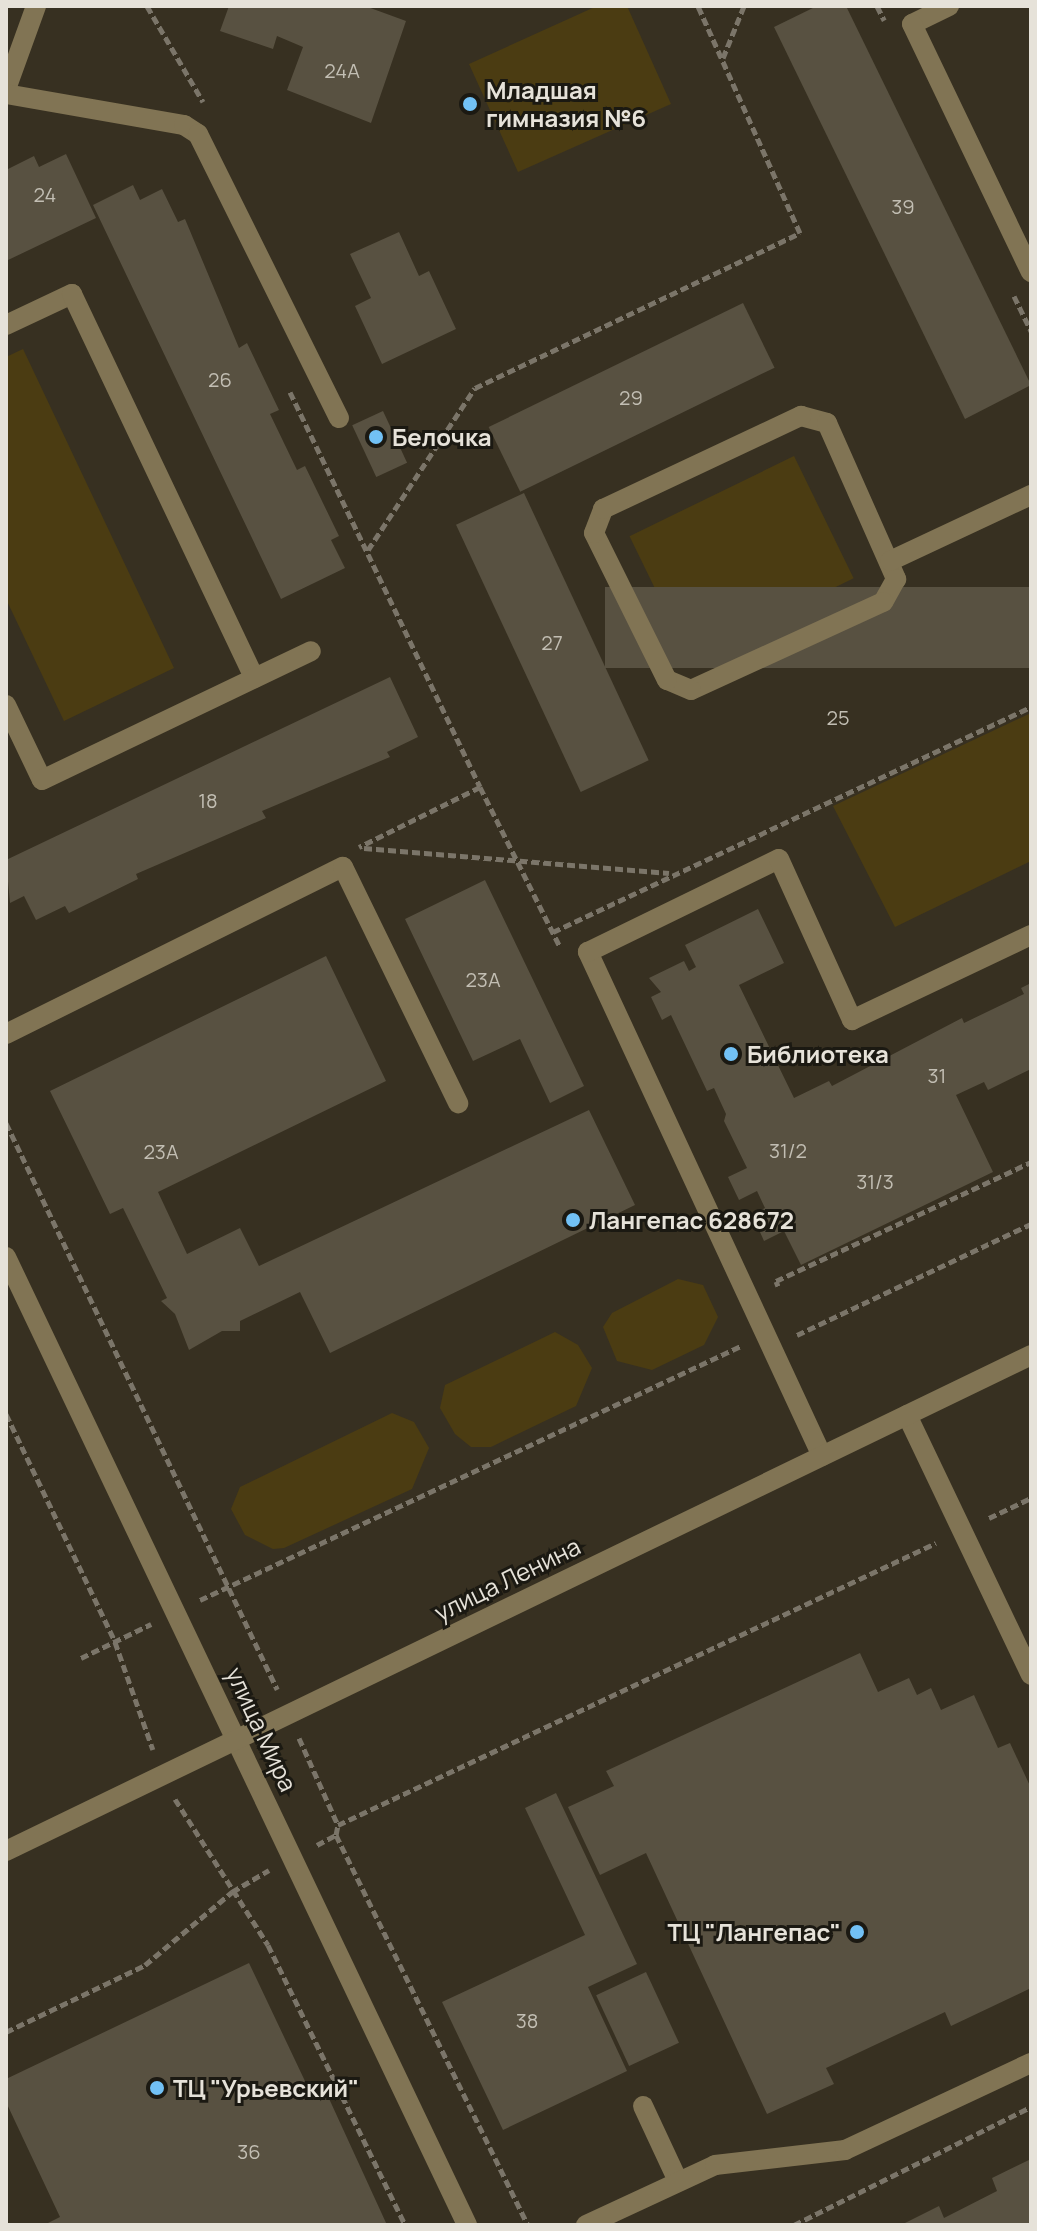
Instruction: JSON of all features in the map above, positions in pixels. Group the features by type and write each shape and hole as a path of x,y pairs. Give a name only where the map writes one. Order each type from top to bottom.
{"street":[{"path":"36,6 6,91 184,125 198,134 339,418"},
{"path":"949,6 912,24 1031,272"},
{"path":"6,325 72,294 254,678"},
{"path":"801,416 827,423 890,561 896,579 883,602 691,690 667,680 594,533 603,509 801,416"},
{"path":"890,561 1031,495"},
{"path":"6,705 42,780 311,651"},
{"path":"822,1456 588,952 779,859 852,1020 1031,935"},
{"path":"6,1034 343,867 458,1103"},
{"name":"улица Мира","path":"9,1270 238,1738 467,2225"},
{"name":"улица Ленина","path":"6,1851 1031,1355"},
{"path":"907,1415 1031,1675"},
{"path":"586,2225 715,2165 845,2150 1031,2063"},
{"path":"643,2106 678,2181"}],"path":[{"path":"147,6 204,104 184,125"},
{"path":"368,551 475,388 800,233 698,6"},
{"path":"723,59 744,6"},
{"path":"285,381 480,787 343,855"},
{"path":"553,932 670,873 1031,707"},
{"path":"357,848 670,873"},
{"path":"6,1123 288,1714 338,1825 336,1835 528,2225"},
{"path":"782,1294 776,1281 1031,1162"},
{"path":"81,1658 746,1343 768,1342 800,1334 1031,1224"},
{"path":"794,1321 800,1334"},
{"path":"6,1414 115,1642 180,1811 268,1945 405,2225"},
{"path":"338,1825 1031,1498"},
{"path":"6,2032 145,1965 232,1892 336,1835"},
{"path":"794,2225 1031,2107"}],"shaded area":[{"path":"597,6 627,6 671,104 518,172 469,64"},
{"path":"23,349 174,668 64,721 6,599 6,357"},
{"path":"794,456 854,578 689,658 630,536"},
{"path":"1031,713 1031,861 895,927 833,806"},
{"path":"678,1279 703,1285 718,1317 704,1345 652,1370 617,1361 603,1327 612,1313"},
{"path":"555,1332 578,1345 592,1368 576,1406 491,1447 471,1447 455,1434 440,1408 445,1385"},
{"path":"392,1413 414,1422 429,1448 412,1489 284,1548 273,1549 245,1535 231,1509 240,1487"}],"building":[{"path":"229,6 365,6 406,21 371,123 287,90 303,47 277,36 273,49 220,31"},
{"path":"817,6 846,6 1031,385 965,419 774,27"},
{"path":"66,154 96,218 6,261 6,170 34,156 39,167"},
{"path":"133,185 140,200 162,189 178,222 185,219 239,348 247,343 279,410 270,414 297,470 305,466 339,536 331,540 345,568 281,599 93,205"},
{"path":"399,232 419,276 429,271 456,329 382,364 355,306 371,298 350,254"},
{"path":"743,303 775,368 520,492 489,427"},
{"name":"Белочка","path":"383,411 407,463 376,477 352,425"},
{"path":"524,493 649,760 581,792 456,525"},
{"path":"605,587 1031,587 1031,668 605,668"},
{"path":"390,677 418,737 387,752 390,757 262,811 266,818 136,874 138,879 69,913 65,906 36,920 24,896 10,903 6,860"},
{"path":"485,880 584,1086 550,1103 520,1039 473,1061 405,919"},
{"path":"758,909 784,963 739,985 794,1098 829,1081 832,1086 962,1018 964,1023 1024,994 1021,988 1031,983 1031,1069 988,1090 984,1082 956,1095 993,1172 801,1265 784,1231 764,1241 752,1214 765,1208 757,1191 739,1200 728,1177 747,1168 724,1121 726,1114 714,1088 707,1091 671,1015 662,1020 651,997 661,992 649,978 684,961 689,971 696,967 685,945"},
{"path":"326,956 386,1081 158,1192 187,1254 240,1228 259,1266 589,1110 635,1205 330,1353 300,1292 240,1321 240,1331 222,1331 189,1350 175,1314 161,1301 167,1298 123,1208 110,1214 50,1091"},
{"name":"ТЦ \"Лангепас\"","path":"860,1653 878,1692 909,1678 917,1695 931,1688 941,1710 974,1695 998,1748 1010,1743 1031,1788 1031,1988 951,2026 945,2012 826,2068 834,2084 767,2114 646,1853 600,1875 568,1807 614,1786 606,1771"},
{"path":"556,1793 637,1964 588,1987 627,2071 503,2130 442,2002 585,1935 525,1808"},
{"name":"ТЦ \"Урьевский\"","path":"249,1963 313,2098 326,2092 387,2225 44,2225 60,2217 6,2102 6,2079"},
{"path":"646,1972 679,2043 629,2066 596,1995"},
{"path":"1031,2159 1031,2225 901,2225 939,2206 944,2218 997,2191 992,2178"}],"place":[{"name":"Младшая гимназия №6","path":"470,104"},
{"name":"Белочка","path":"376,437"},
{"name":"Библиотека","path":"731,1054"},
{"name":"Лангепас 628672","path":"573,1220"},
{"name":"ТЦ \"Лангепас\"","path":"857,1932"},
{"name":"ТЦ \"Урьевский\"","path":"157,2088"}]}
